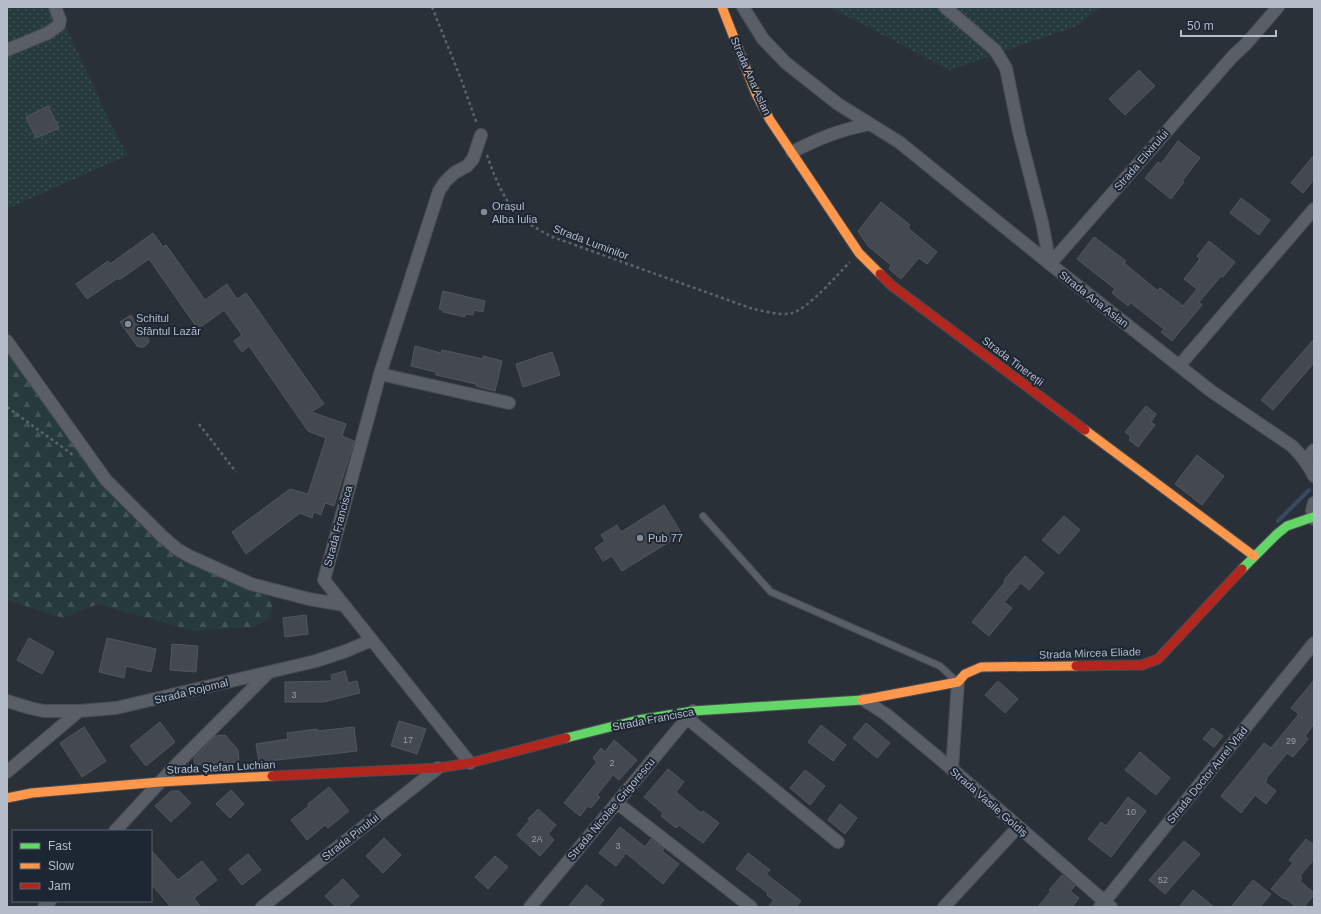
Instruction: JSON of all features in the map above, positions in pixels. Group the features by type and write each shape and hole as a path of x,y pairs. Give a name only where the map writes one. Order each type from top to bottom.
{"street":[{"path":"7,50 48,33 59,25 60,20 55,7"},
{"name":"Strada Ana Aslan","path":"722,7 756,94 770,120 792,152"},
{"name":"Strada Ana Aslan","path":"743,7 763,39 786,63 838,104 899,142 1211,391 1288,443 1300,453 1314,476"},
{"path":"945,7 995,50 1006,68 1019,132 1042,222 1050,264"},
{"name":"Strada Elixirului","path":"1050,264 1278,7"},
{"path":"792,152 838,131 870,124"},
{"path":"481,135 473,159 467,166 454,173 439,191 380,374 509,403"},
{"name":"Strada Tinereții","path":"792,152 859,253 877,272 897,289 1254,556"},
{"path":"1179,366 1314,209"},
{"path":"7,341 106,480 177,549 251,584 309,599 344,605"},
{"name":"Strada Francisca","path":"380,374 324,580 470,763"},
{"path":"1305,460 1314,450"},
{"path":"1313,518 1312,511 1314,503"},
{"name":"Strada Mircea Eliade","path":"864,700 958,682 965,674 981,667 1142,665 1158,659 1254,556 1277,534 1287,526 1313,518"},
{"name":"Strada Rojomal","path":"7,701 30,708 44,710 79,711 116,708 316,661 372,640"},
{"name":"Strada Doctor Aurel Vlad","path":"1105,905 1314,643"},
{"path":"116,830 179,761 268,672"},
{"path":"952,769 958,682"},
{"name":"Strada Francisca","path":"438,768 470,763 638,720 690,714 864,700"},
{"name":"Strada Vasile Goldiș","path":"864,700 887,715 952,769 1105,905"},
{"path":"7,772 79,711"},
{"path":"690,714 838,842"},
{"name":"Strada Nicolae Grigorescu","path":"530,907 690,714"},
{"name":"Strada Ștefan Luchian","path":"7,798 32,793 160,782 438,768"},
{"name":"Strada Pinului","path":"262,907 438,768"},
{"path":"616,803 750,907"},
{"path":"944,907 1018,827"}],"lane":[{"path":"703,516 771,592 940,666 958,682"}],"path":[{"name":"Strada Luminilor","path":"432,7 461,79 500,191 526,222 550,236 753,309 780,314 793,313 809,303 859,253"},
{"path":"7,407 75,457"},
{"path":"199,424 236,472"}],"green space":[{"path":"7,7 57,7 115,133 128,155 7,209"},
{"path":"833,7 1101,7 1074,27 950,70 833,9"},
{"path":"7,330 102,466 153,523 187,550 268,595 273,606 269,619 254,627 194,631 98,604 63,618 7,600"}],"building":[{"path":"1139,70 1155,86 1125,115 1109,99"},
{"path":"48,106 59,128 36,138 26,117"},
{"path":"1178,141 1200,158 1182,181 1184,182 1171,199 1145,178 1158,162 1161,164"},
{"path":"1314,155 1314,179 1303,193 1291,183"},
{"path":"1241,198 1270,220 1259,235 1230,213"},
{"path":"881,202 910,225 908,228 937,252 927,264 919,258 901,279 889,269 891,265 868,246 858,231"},
{"path":"153,233 163,247 166,245 205,300 227,284 237,299 246,293 324,404 311,412 346,424 342,436 354,441 334,506 325,503 321,515 314,512 312,518 300,513 246,554 232,532 290,489 308,494 326,438 308,431 249,346 242,352 234,341 242,335 224,310 198,329 149,259 119,280 118,278 87,299 76,284 108,261 110,264"},
{"path":"1094,237 1126,261 1124,263 1158,291 1160,288 1183,306 1197,289 1184,279 1200,259 1197,256 1209,241 1235,262 1199,302 1202,305 1172,341 1161,332 1164,329 1131,303 1128,306 1112,293 1115,289 1077,259"},
{"path":"443,291 485,301 483,312 474,310 473,315 465,314 465,317 443,312 443,310 439,309"},
{"name":"Schitul Sfântul Lazăr","path":"131,315 148,338 149,342 144,347 137,346 120,322"},
{"path":"1314,339 1314,363 1273,410 1261,400"},
{"path":"415,346 441,353 442,350 483,359 483,356 502,361 495,391 476,386 476,384 436,375 436,372 411,366"},
{"path":"552,352 560,375 523,387 516,364"},
{"path":"1146,406 1156,414 1151,422 1155,425 1138,447 1129,440 1131,437 1125,432"},
{"path":"1197,455 1224,476 1202,505 1175,484"},
{"name":"Pub 77","path":"664,505 682,534 622,571 612,556 603,561 595,548 605,541 601,535 617,525 621,532"},
{"path":"1064,516 1080,530 1059,554 1042,540"},
{"path":"1025,556 1044,573 1029,590 1021,583 1004,602 1012,608 989,636 972,622 1005,582 1004,580"},
{"path":"306,615 308,634 285,637 283,618"},
{"path":"29,638 54,652 42,674 17,660"},
{"path":"107,638 156,649 151,672 126,666 124,678 99,672"},
{"path":"172,644 198,646 196,672 170,670"},
{"path":"345,671 348,683 357,681 360,693 323,702 285,702 285,682 332,681 331,675"},
{"path":"1314,680 1314,724 1305,736 1308,739 1293,757 1287,753 1266,779 1267,780 1265,782 1276,791 1266,804 1255,795 1241,813 1221,796 1264,743 1271,748 1299,714 1291,708"},
{"path":"998,681 1018,699 1005,713 985,695"},
{"path":"399,721 426,729 417,754 391,746"},
{"path":"160,722 175,742 146,766 130,746"},
{"path":"866,723 890,743 877,758 853,738"},
{"path":"821,725 846,745 833,761 808,742"},
{"path":"84,727 106,761 82,777 60,743"},
{"path":"354,727 357,751 259,762 256,744 288,739 287,733 317,729 317,731"},
{"path":"1212,728 1223,736 1214,747 1203,739"},
{"path":"225,735 238,750 239,762 195,765 194,758 215,736"},
{"path":"614,740 637,760 619,780 613,775 597,795 600,797 591,808 588,806 580,816 564,803 597,762 593,758 601,748 605,752"},
{"path":"1140,752 1170,778 1156,795 1125,770"},
{"path":"668,769 684,782 676,792 701,813 703,811 719,823 703,843 679,825 676,828 661,816 663,813 644,797"},
{"path":"805,770 825,786 810,805 790,788"},
{"path":"329,787 349,811 328,828 325,825 307,840 291,820 309,806 308,804"},
{"path":"231,790 244,804 230,818 216,804"},
{"path":"171,791 179,791 191,803 171,822 155,806"},
{"path":"1128,797 1146,811 1111,857 1088,839 1101,822 1106,826"},
{"path":"840,804 857,818 845,834 828,820"},
{"path":"538,809 556,825 548,834 554,840 540,856 517,835 530,820 528,819"},
{"path":"620,827 645,847 651,839 664,849 662,851 679,864 663,884 626,853 616,866 599,853"},
{"path":"384,838 401,855 383,873 366,856"},
{"path":"1306,839 1314,845 1314,859 1300,876 1302,878 1300,881 1314,893 1314,895 1304,907 1296,907 1271,889 1293,863 1289,860"},
{"path":"1184,841 1200,854 1165,894 1149,880"},
{"path":"152,851 178,880 202,861 217,880 194,898 201,907 171,907 152,885"},
{"path":"748,853 770,870 766,874 801,901 796,907 768,907 774,900 767,895 768,893 736,869"},
{"path":"248,854 261,870 242,885 229,869"},
{"path":"495,856 508,867 488,889 475,877"},
{"path":"1062,875 1075,886 1070,891 1079,898 1072,907 1038,907 1051,891 1049,890"},
{"path":"343,879 359,896 347,907 336,907 325,896"},
{"path":"1253,880 1271,894 1260,907 1231,907"},
{"path":"586,885 604,900 598,907 568,907"},
{"path":"1193,890 1214,907 1179,907"}],"waterway":[{"path":"1278,521 1309,490"}],"traffic: fast":[{"path":"1242,569 1287,526 1313,517"},
{"path":"566,738 638,720 693,711 862,700"}],"traffic: slow":[{"path":"722,7 756,94 770,120 859,253 880,274"},
{"path":"1085,430 1254,556"},
{"path":"862,700 958,682 965,674 981,667 1076,666"},
{"path":"7,798 32,793 160,782 272,776"}],"traffic: jam":[{"path":"880,274 891,285 1085,430"},
{"path":"1076,666 1142,665 1158,659 1242,569"},
{"path":"272,776 438,768 470,763 566,738"}],"place":[{"name":"Orașul Alba Iulia","path":"484,212"},
{"name":"Schitul Sfântul Lazăr","path":"128,324"},
{"name":"Pub 77","path":"640,538"}]}
